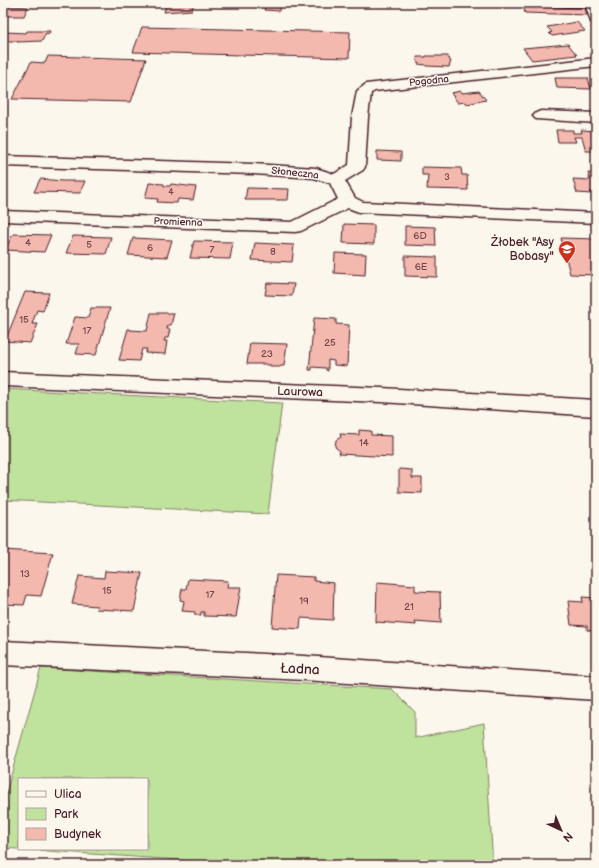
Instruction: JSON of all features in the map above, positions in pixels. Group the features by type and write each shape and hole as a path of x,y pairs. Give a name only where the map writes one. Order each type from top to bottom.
{"street":[{"path":"591,3 596,19"},
{"name":"Pogodna","path":"336,180 357,168 360,117 364,91 371,87 596,62"},
{"path":"541,116 596,118"},
{"name":"Słoneczna","path":"3,161 261,169 316,173 336,180 348,200"},
{"path":"348,200 359,206 386,209 596,218"},
{"name":"Promienna","path":"3,216 294,227 348,200"},
{"name":"Laurowa","path":"3,379 381,395 596,408"},
{"name":"Ładna","path":"3,652 104,659 305,668 514,684 596,688"}],"green space":[{"path":"3,389 282,403 268,514 3,500"},
{"path":"41,668 392,689 415,712 415,738 484,723 493,865 252,865 32,850 148,850 148,778 18,778 18,849 3,848 3,804"}],"building":[{"path":"167,3 194,3 192,10 164,12"},
{"path":"211,3 233,3 233,5 210,5"},
{"path":"254,3 283,3 283,7 280,7 279,11 264,10 265,7 253,7"},
{"path":"328,3 351,3 350,6 336,6 336,4"},
{"path":"523,3 581,3 582,7 523,5"},
{"path":"8,6 28,7 24,16 3,16"},
{"path":"523,6 585,8 587,15 525,13"},
{"path":"577,22 585,31 552,36 549,33 552,32 547,27"},
{"path":"142,27 350,32 349,58 133,52"},
{"path":"27,31 50,31 49,34 46,33 42,41 3,41 6,32 26,33"},
{"path":"568,44 577,55 532,60 523,48"},
{"path":"48,56 146,59 131,102 12,99 31,62 45,63"},
{"path":"448,56 449,60 451,61 449,67 426,66 418,64 417,57"},
{"path":"555,78 588,78 591,89 557,88"},
{"path":"461,91 462,93 479,91 486,100 467,104 466,102 458,103 451,93"},
{"path":"556,130 573,130 573,133 582,133 581,130 596,131 596,151 586,151 582,137 574,137 576,142 558,142"},
{"path":"377,151 401,152 401,161 377,160"},
{"path":"422,167 461,168 462,175 467,175 468,190 427,189 428,175 422,175"},
{"path":"588,173 596,174 596,192 590,192 591,194 577,193 573,179 590,180"},
{"path":"40,179 85,181 80,193 34,192"},
{"path":"149,183 164,184 164,186 170,186 171,184 196,187 193,200 178,199 177,203 157,202 158,199 145,198"},
{"path":"247,188 289,189 288,200 245,200"},
{"path":"344,224 374,225 374,244 343,243"},
{"path":"405,226 435,227 436,246 405,245"},
{"path":"13,234 51,235 44,252 5,250"},
{"path":"73,236 111,237 106,254 66,253"},
{"path":"133,238 172,240 167,257 128,255"},
{"path":"561,238 596,239 596,275 570,274"},
{"path":"194,241 233,242 230,259 190,258"},
{"path":"255,243 294,245 292,262 252,260"},
{"path":"335,253 366,254 365,275 334,273"},
{"path":"405,256 437,257 437,277 405,276"},
{"path":"267,283 294,284 292,296 265,295"},
{"path":"25,292 49,293 43,311 37,310 32,324 38,324 30,343 5,341"},
{"path":"91,308 110,308 96,355 76,354 79,344 66,344 75,317 88,318"},
{"path":"151,313 174,313 171,325 168,325 167,329 170,329 168,338 165,338 164,341 167,341 165,354 145,353 147,349 142,349 139,361 119,360 128,329 147,331"},
{"path":"314,318 336,319 336,324 349,325 347,366 334,365 334,361 328,360 328,371 326,368 312,367 312,370 309,370"},
{"path":"250,343 287,344 284,366 271,367 271,365 267,364 247,364"},
{"path":"359,430 371,431 371,435 392,436 392,457 339,454 340,451 335,447 336,440 341,437 340,434 359,435"},
{"path":"399,469 412,470 412,478 422,478 422,493 399,492"},
{"path":"3,550 53,553 41,596 27,595 24,605 3,604"},
{"path":"105,571 142,573 134,611 96,609 97,606 72,604 79,576 104,578"},
{"path":"276,575 314,577 314,581 334,583 333,620 301,618 300,629 272,627"},
{"path":"188,579 228,581 227,587 241,587 236,617 204,616 204,612 201,612 201,615 195,615 195,612 182,611 184,601 180,600 182,589 186,589"},
{"path":"377,582 415,585 415,591 440,592 441,623 415,621 416,625 376,622"},
{"path":"582,597 596,598 596,631 587,630 587,626 571,625 568,601 583,602"}],"place":[{"name":"Żłobek \"Asy Bobasy\"","path":"567,264"}]}
